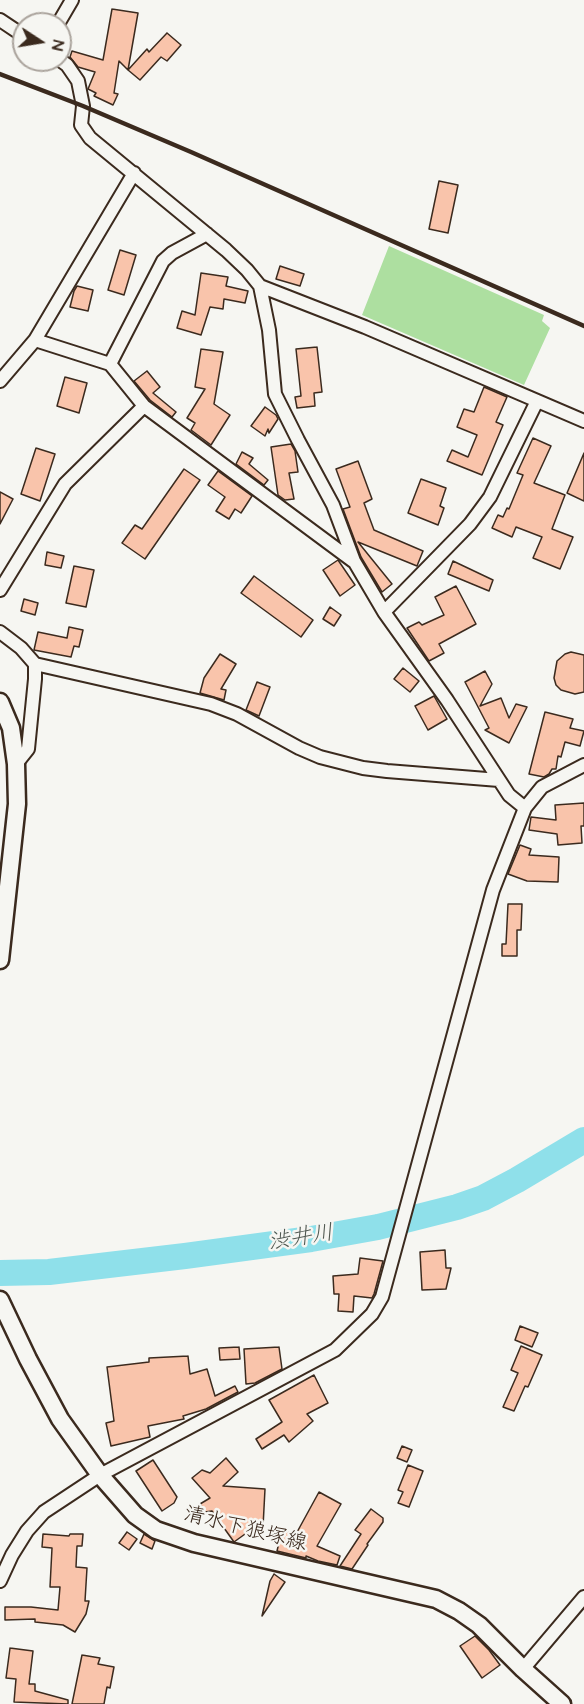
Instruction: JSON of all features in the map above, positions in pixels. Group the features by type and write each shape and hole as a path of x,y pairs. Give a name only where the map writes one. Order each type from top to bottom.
{"main road":[{"path":"0,702 11,728 16,764 17,804 0,960"},
{"name":"清水下狼塚線","path":"0,1300 60,1419 100,1475 135,1515 156,1530 195,1543 436,1599 479,1625 562,1704"}],"street":[{"path":"72,72 78,81 83,106 81,125 90,138 207,234 247,270 260,286 269,330 275,394 333,505 354,561 384,612 447,700 509,795 525,808"},
{"path":"0,381 35,340 134,173"},
{"path":"110,364 163,261 172,253 207,234"},
{"path":"260,286 365,327 584,421"},
{"path":"35,340 110,364 144,406 354,561"},
{"path":"384,612 470,524 490,497 537,401"},
{"path":"0,590 65,484 144,406"},
{"path":"0,632 21,648 35,664 211,704 237,714 320,757 387,771 500,780"},
{"path":"16,764 28,749 35,664"},
{"path":"0,1581 27,1531 44,1512 100,1475 335,1350 372,1314 382,1298 493,890 525,808 542,787 584,765"},
{"path":"524,1669 584,1597"}],"green space":[{"path":"389,246 544,315 542,321 550,328 524,385 362,315"}],"building":[{"path":"112,9 138,13 128,70 119,61 114,93 118,94 113,105 94,96 96,93 88,89 95,72 78,67 72,60 72,51 103,60"},
{"path":"167,33 181,45 167,61 161,57 140,80 128,70 147,49 149,52"},
{"path":"439,181 458,185 448,233 429,229"},
{"path":"120,250 136,255 124,295 108,290"},
{"path":"280,266 304,274 300,286 276,279"},
{"path":"201,273 228,277 226,286 248,291 245,303 224,299 223,309 210,307 201,335 177,328 182,311 195,315"},
{"path":"77,286 93,290 88,311 70,307"},
{"path":"317,347 322,392 314,393 315,406 297,408 295,397 301,396 296,349"},
{"path":"201,349 223,352 214,404 230,415 211,445 191,430 195,423 187,418 205,389 195,387"},
{"path":"147,371 160,387 153,393 176,412 172,417 150,400 134,381"},
{"path":"65,377 87,383 79,413 57,406"},
{"path":"484,387 507,397 496,422 503,425 482,475 447,461 452,450 468,457 477,435 457,427 464,409 474,412"},
{"path":"265,407 278,419 269,433 268,429 265,436 251,426"},
{"path":"533,438 551,446 534,483 565,495 552,529 573,537 560,569 533,558 542,537 516,527 512,537 492,528 498,515 503,517 507,508 509,509 523,475 517,473"},
{"path":"291,444 295,451 298,472 289,473 294,499 285,500 278,495 271,447"},
{"path":"36,448 55,454 40,501 21,494"},
{"path":"242,452 253,458 249,464 268,480 264,485 236,464"},
{"path":"584,453 584,501 567,493"},
{"path":"358,461 372,499 364,503 374,530 423,551 417,566 358,542 392,584 382,592 361,557 343,509 350,507 336,469"},
{"path":"184,469 200,480 145,559 122,543 135,525 142,529"},
{"path":"218,471 252,496 241,513 235,509 229,519 216,511 225,497 208,485"},
{"path":"421,479 446,488 440,506 444,508 438,525 408,513"},
{"path":"0,492 13,499 0,524"},
{"path":"47,552 64,556 61,568 45,565"},
{"path":"338,560 355,585 340,596 323,570"},
{"path":"453,561 493,580 489,591 448,574"},
{"path":"74,566 94,570 86,607 66,603"},
{"path":"254,576 313,620 301,637 241,593"},
{"path":"456,586 476,624 439,644 444,653 429,661 407,628 419,622 422,625 444,615 435,597"},
{"path":"24,599 38,603 35,615 21,611"},
{"path":"330,607 341,615 334,626 323,619"},
{"path":"69,627 83,630 79,647 74,646 71,657 34,650 38,632 67,638"},
{"path":"571,652 584,655 584,692 575,694 561,690 554,678 557,661"},
{"path":"220,654 236,664 221,689 226,690 224,700 200,693 204,678"},
{"path":"403,668 419,681 410,692 394,679"},
{"path":"485,671 492,684 480,706 501,698 509,718 516,704 527,707 509,743 485,730 489,728 465,682"},
{"path":"257,682 270,687 259,716 246,710"},
{"path":"434,696 447,719 428,730 415,706"},
{"path":"545,712 573,719 570,728 584,731 580,746 565,742 561,757 558,756 556,769 552,769 544,777 529,774"},
{"path":"584,803 584,826 581,826 582,843 558,845 557,834 529,830 531,817 556,820 555,805"},
{"path":"520,845 531,849 529,855 559,857 558,882 527,881 508,874"},
{"path":"508,904 522,904 521,930 517,930 517,956 502,956 502,944 506,944"},
{"path":"445,1250 446,1268 451,1268 446,1289 422,1290 420,1252"},
{"path":"360,1258 383,1261 374,1294 372,1298 354,1296 353,1312 338,1311 339,1294 334,1294 333,1276 358,1274"},
{"path":"520,1326 538,1333 532,1347 515,1340"},
{"path":"521,1346 542,1355 514,1411 503,1407 518,1373 511,1370"},
{"path":"239,1347 240,1359 220,1360 219,1348"},
{"path":"279,1347 282,1369 255,1383 246,1384 244,1349"},
{"path":"188,1356 190,1374 207,1369 215,1396 235,1386 238,1392 206,1409 183,1416 184,1419 148,1426 150,1437 111,1446 106,1423 114,1421 107,1367 149,1362 149,1358"},
{"path":"314,1375 328,1403 307,1414 313,1421 289,1442 284,1435 262,1449 256,1439 282,1422 269,1400"},
{"path":"402,1446 412,1450 407,1462 397,1458"},
{"path":"226,1458 238,1472 223,1486 265,1489 263,1527 255,1533 252,1529 234,1542 212,1511 205,1512 200,1504 210,1498 192,1478 202,1470 210,1473"},
{"path":"153,1460 177,1497 174,1503 162,1511 136,1471"},
{"path":"408,1465 423,1471 409,1507 398,1503 403,1492 398,1490"},
{"path":"319,1492 341,1504 317,1546 340,1556 337,1565 277,1551 282,1530 296,1534"},
{"path":"371,1509 383,1518 383,1522 352,1569 340,1566 361,1534 355,1530"},
{"path":"127,1532 137,1539 129,1550 119,1543"},
{"path":"43,1534 69,1536 70,1534 83,1534 82,1546 77,1546 76,1567 87,1568 85,1601 89,1601 86,1614 75,1632 63,1625 35,1622 35,1619 5,1620 5,1607 58,1610 60,1587 50,1587 52,1548 42,1547"},
{"path":"144,1534 155,1541 152,1549 140,1543"},
{"path":"274,1574 285,1582 262,1616 270,1581"},
{"path":"475,1636 500,1665 482,1678 460,1646"},
{"path":"10,1648 33,1651 29,1684 35,1684 35,1691 68,1700 68,1704 14,1702 16,1679 6,1678"},
{"path":"82,1655 100,1658 98,1664 114,1667 104,1704 72,1704"}],"waterway":[{"name":"渋井川","path":"0,1273 49,1272 185,1256 311,1239 378,1227 483,1198 584,1140"}],"railway":[{"path":"0,74 191,152 584,326"}]}
